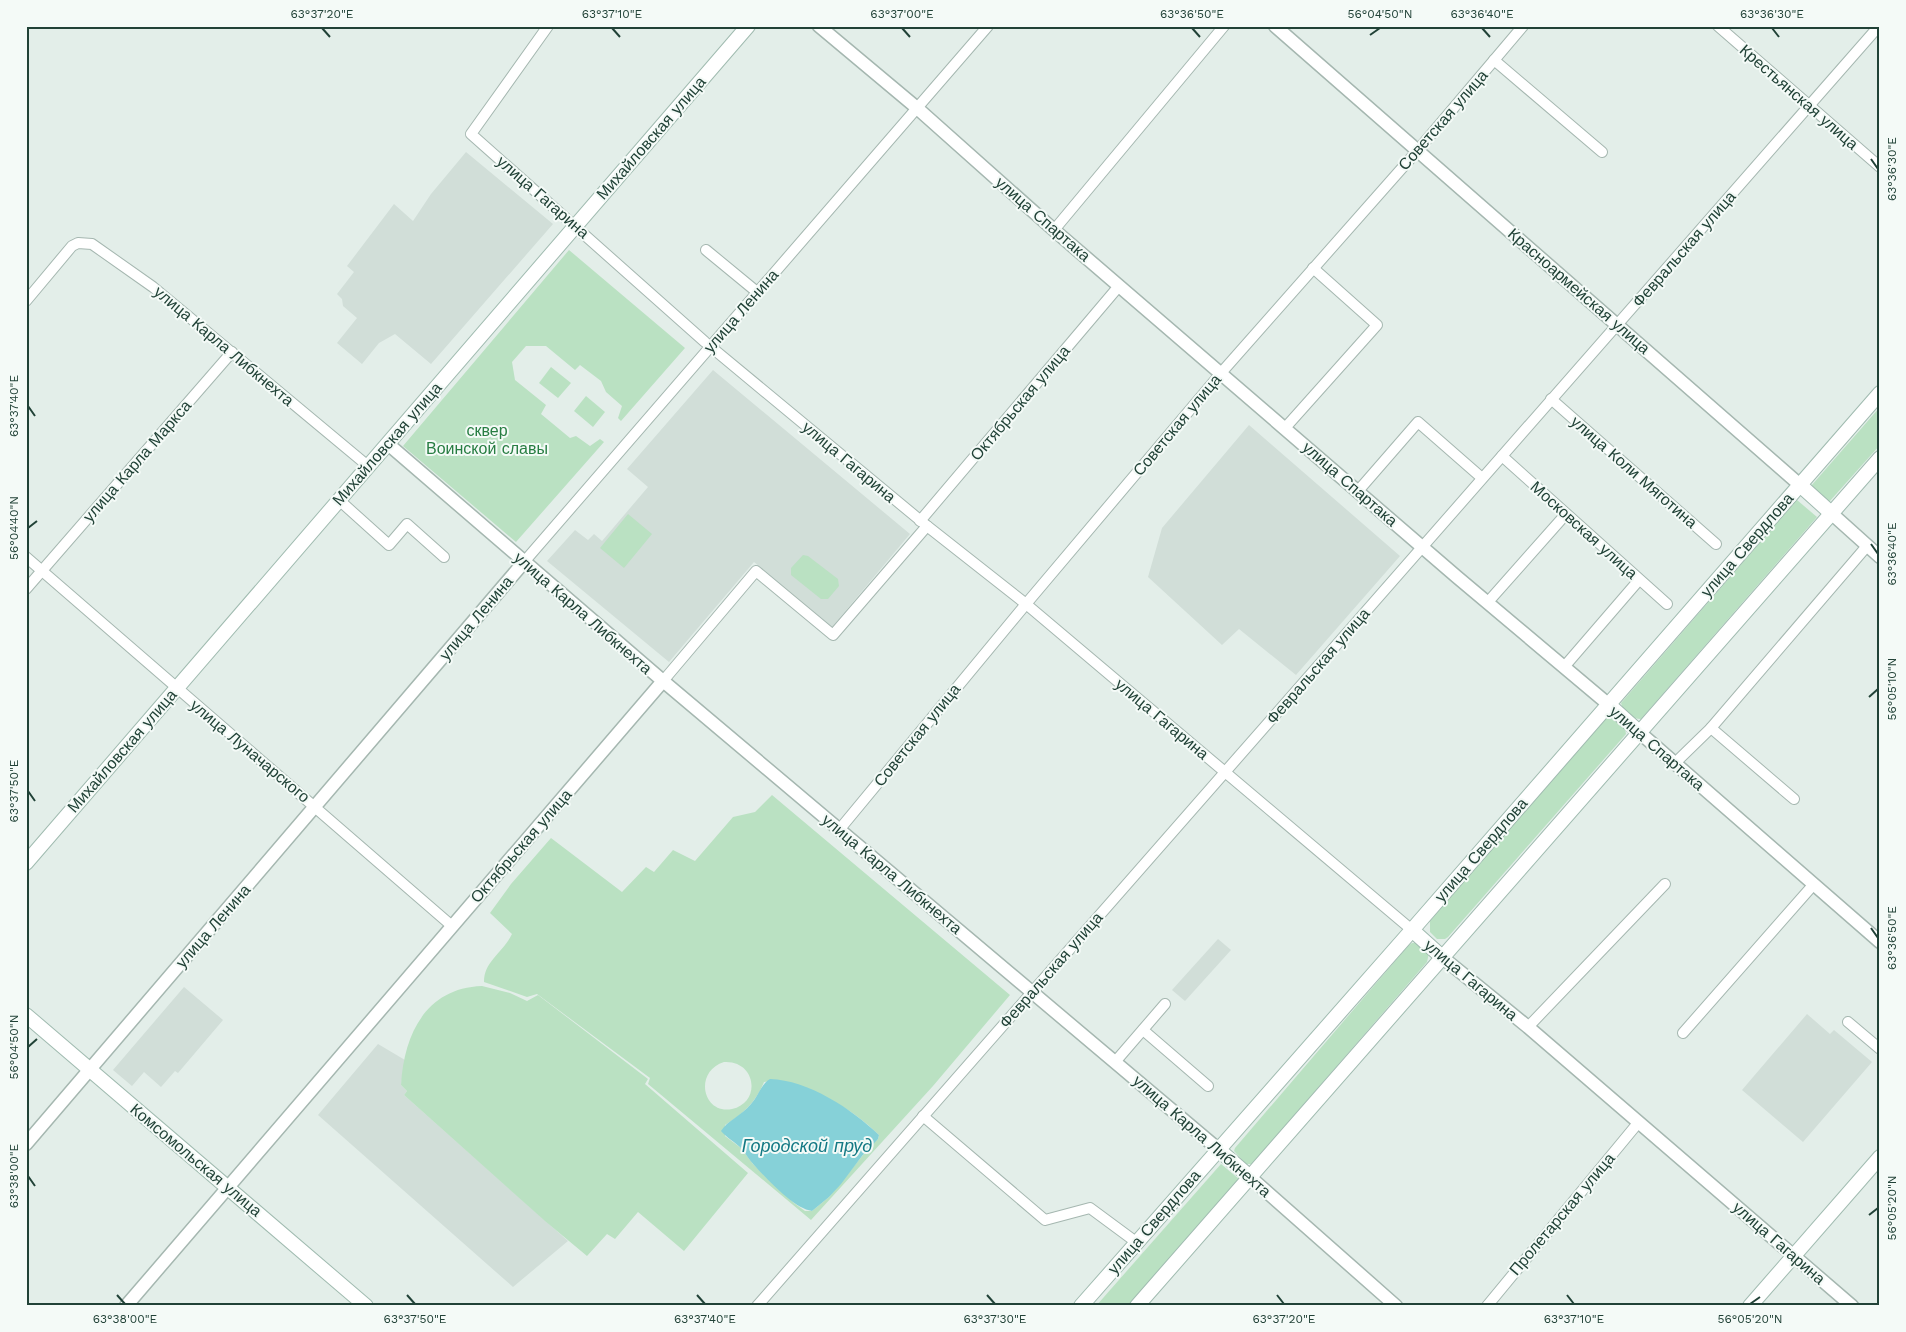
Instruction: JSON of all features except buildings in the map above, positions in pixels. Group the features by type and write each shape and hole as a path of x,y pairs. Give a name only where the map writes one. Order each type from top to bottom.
{"main road":[{"name":"Михайловская улица","path":"26,863 748,26"},
{"name":"улица Свердлова","path":"1081,1306 1880,393"},
{"path":"1137,1306 1880,458"},
{"name":"Красноармейская улица","path":"1800,485 1831,513"},
{"name":"улица Спартака","path":"1608,704 1639,732"},
{"name":"улица Гагарина","path":"1412,930 1442,957"},
{"name":"Комсомольская улица","path":"26,1016 366,1306"},
{"name":"улица Карла Либкнехта","path":"1218,1149 1250,1176"},
{"path":"1750,1306 1880,1157"}],"street":[{"name":"улица Гагарина","path":"548,26 471,134 710,346 924,523 1026,604 1412,930"},
{"name":"улица Спартака","path":"819,26 917,108 1054,230 1608,704"},
{"name":"улица Ленина","path":"26,1144 524,562 988,26"},
{"path":"1054,230 1224,26"},
{"name":"Красноармейская улица","path":"1276,26 1800,485"},
{"name":"Советская улица","path":"839,830 1221,373 1418,150 1523,26"},
{"name":"Крестьянская улица","path":"1718,26 1880,167"},
{"name":"Февральская улица","path":"757,1306 1879,26"},
{"path":"1494,60 1602,152"},
{"name":"улица Карла Либкнехта","path":"26,301 72,246 84,242 99,248 153,286 368,466"},
{"path":"706,250 757,292"},
{"path":"1285,428 1377,325 1312,268"},
{"name":"Октябрьская улица","path":"126,1306 756,571 833,635 1119,286"},
{"name":"улица Карла Маркса","path":"26,589 232,352"},
{"name":"улица Коли Мяготина","path":"1551,399 1716,544"},
{"path":"1358,491 1418,422 1482,478"},
{"name":"улица Карла Либкнехта","path":"388,444 663,681 1218,1149"},
{"name":"Московская улица","path":"1502,456 1667,604"},
{"path":"338,500 389,545 407,524 444,557"},
{"name":"Красноармейская улица","path":"1831,513 1880,557"},
{"path":"1488,602 1566,514"},
{"path":"1675,763 1711,728 1867,546"},
{"name":"улица Луначарского","path":"26,557 452,926"},
{"path":"1564,667 1639,580"},
{"path":"1711,728 1794,799"},
{"name":"улица Спартака","path":"1639,732 1880,942"},
{"path":"1528,1027 1665,884"},
{"path":"1683,1033 1814,884"},
{"name":"улица Гагарина","path":"1442,957 1528,1027 1852,1306"},
{"path":"1115,1062 1165,1004"},
{"path":"1848,1022 1880,1049"},
{"path":"1143,1030 1208,1086"},
{"path":"923,1116 1045,1220 1090,1208 1136,1242"},
{"name":"Пролетарская улица","path":"1487,1306 1638,1123"},
{"name":"улица Карла Либкнехта","path":"1250,1176 1396,1306"}],"shaded area":[{"path":"466,152 553,224 431,364 395,334 379,343 362,364 337,343 357,318 343,306 342,299 337,294 354,272 347,266 394,204 413,221 431,194"},
{"path":"713,370 910,534 832,627 754,562 669,662 547,561 575,530 588,540 594,534 602,541 648,487 627,469"},
{"path":"1249,425 1400,556 1296,675 1239,629 1222,645 1148,577 1162,528"},
{"path":"1218,939 1231,950 1185,1001 1172,990"},
{"path":"184,987 223,1020 178,1073 175,1071 161,1087 144,1072 132,1086 113,1070"},
{"path":"1807,1014 1830,1034 1834,1030 1872,1062 1803,1142 1742,1090"},
{"path":"378,1044 405,1060 401,1085 407,1091 404,1095 568,1241 513,1287 318,1115"}],"green space":[{"name":"сквер Воинской славы","path":"569,250 685,348 621,421 618,418 622,406 606,392 601,381 580,365 575,370 546,346 526,346 512,362 515,380 546,405 541,414 570,438 576,436 590,446 600,439 604,442 516,542 403,446"},
{"path":"551,367 571,383 558,398 539,383"},
{"path":"586,396 605,412 593,427 574,411"},
{"path":"1880,407 1880,445 1829,502 1811,486"},
{"path":"1797,500 1817,517 1641,719 1634,718 1628,714 1621,703"},
{"path":"628,514 652,534 624,568 600,548"},
{"path":"803,555 808,556 838,579 839,586 828,599 821,599 791,575 791,568"},
{"path":"1612,718 1625,728 1626,734 1448,937 1437,939 1430,932 1430,921 1605,719"},
{"path":"772,795 1010,995 933,1086 811,1220 648,1084 650,1078 537,994 527,997 484,982 487,968 512,934 490,913 511,884 551,838 622,892 646,867 654,872 673,850 695,861 733,817 755,812","holes":["724,1062 735,1063 743,1068 749,1074 751,1082 751,1091 748,1098 742,1105 732,1109 722,1109 714,1106 706,1092 705,1083 708,1074 714,1067","778,1080 819,1094 845,1108 879,1135 878,1139 829,1197 812,1211 805,1211 794,1203 753,1164 741,1148 725,1136 725,1125 748,1107 757,1096 764,1082"]},
{"path":"1412,943 1418,943 1429,953 1427,962 1252,1164 1246,1164 1234,1151 1235,1148"},
{"path":"482,986 510,993 527,1001 538,995 648,1079 645,1084 748,1173 684,1251 638,1212 615,1239 607,1234 587,1256 404,1095 407,1091 401,1085 407,1048 413,1032 422,1017 446,995 463,989"},
{"path":"1221,1164 1239,1179 1128,1306 1096,1306"}],"water":[{"name":"Городской пруд","path":"770,1079 814,1090 856,1115 879,1135 878,1139 862,1156 841,1184 812,1211 797,1205 781,1192 752,1163 742,1149 721,1131 747,1108 764,1084"}]}
